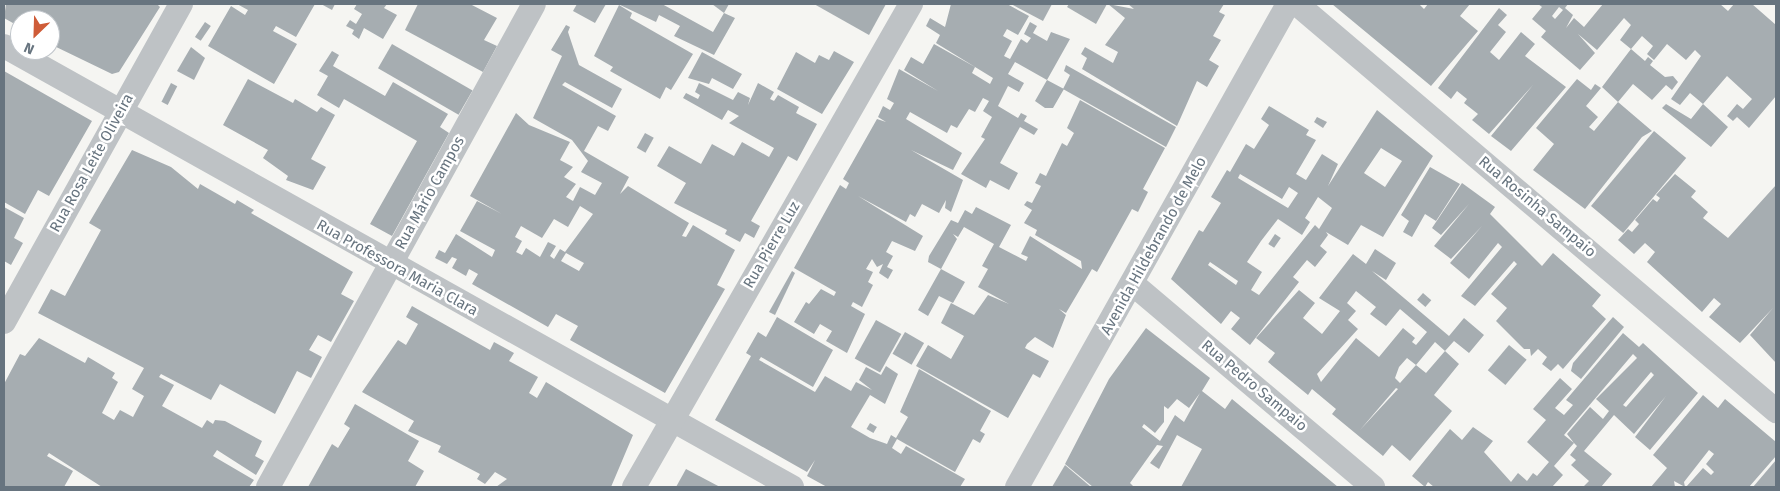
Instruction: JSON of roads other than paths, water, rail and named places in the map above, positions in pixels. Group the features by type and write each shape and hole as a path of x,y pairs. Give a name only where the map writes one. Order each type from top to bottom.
{"street":[{"name":"Rua Rosa Leite Oliveira","path":"4,322 181,4"},
{"name":"Rua Mário Campos","path":"268,487 534,4"},
{"name":"Rua Pierre Luz","path":"634,487 911,4"},
{"name":"Avenida Hildebrando de Melo","path":"1017,487 1134,285 1288,4"},
{"name":"Rua Rosinha Sampaio","path":"1297,4 1776,411"},
{"name":"Rua Professora Maria Clara","path":"4,46 670,422 792,487"},
{"name":"Rua Pedro Sampaio","path":"1134,285 1374,487"}]}
